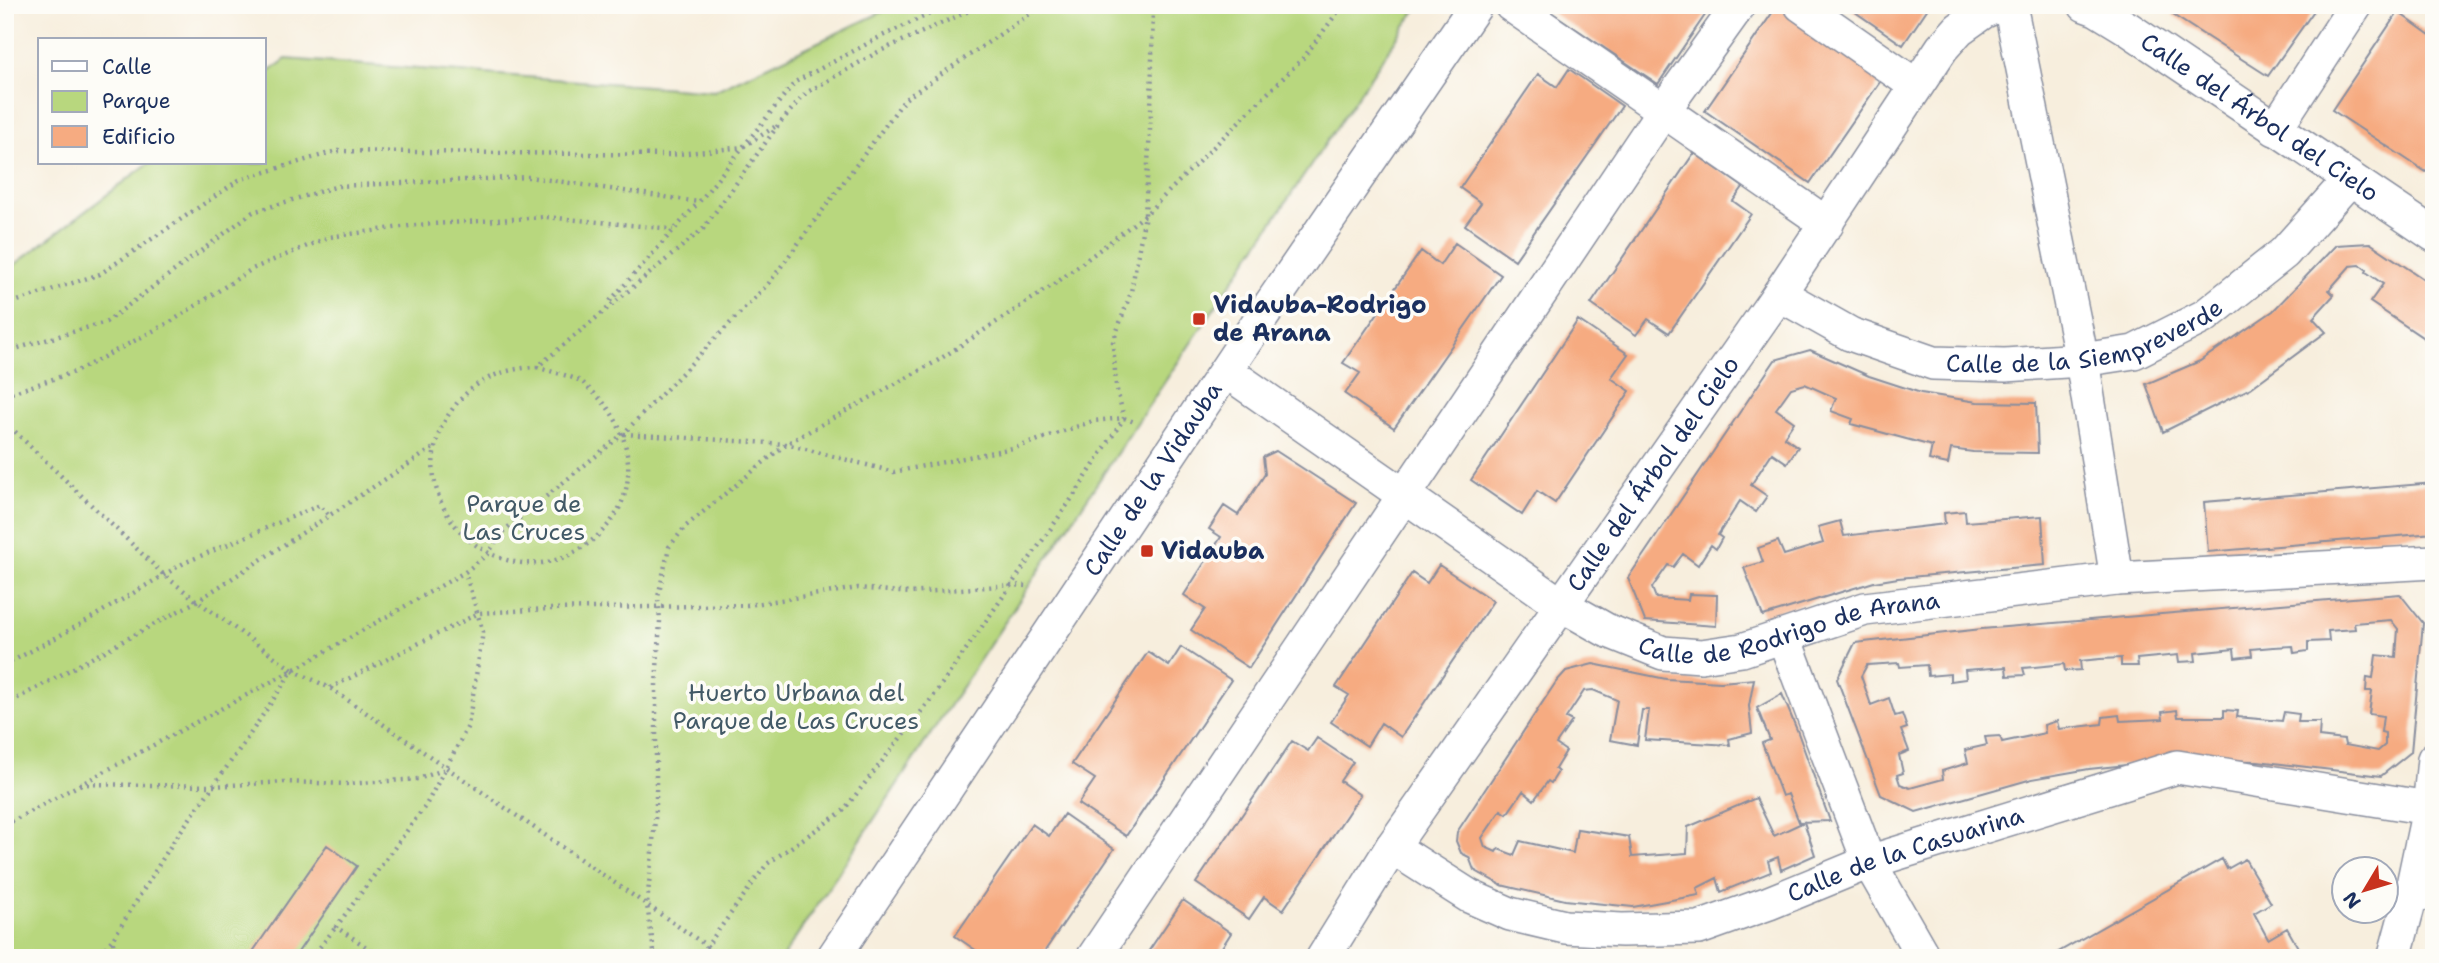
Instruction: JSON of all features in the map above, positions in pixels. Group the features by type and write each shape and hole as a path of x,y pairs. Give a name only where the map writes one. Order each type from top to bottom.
{"street":[{"name":"Calle de la Vidauba","path":"838,956 1226,371 1476,5"},
{"path":"1511,5 1827,224"},
{"path":"1093,958 1663,111 1739,5"},
{"path":"1801,5 1915,85"},
{"name":"Calle del Árbol del Cielo","path":"1323,958 1392,847 1779,294 1915,85 1959,29 1983,12 1999,5"},
{"path":"2010,5 2081,360 2117,579"},
{"name":"Calle del Árbol del Cielo","path":"2085,5 2135,17 2275,129 2434,235"},
{"path":"2275,129 2356,5"},
{"name":"Calle de la Siempreverde","path":"1779,294 1850,334 1933,363 2005,365 2081,360 2134,352 2205,316 2284,253 2350,179"},
{"name":"Calle de Rodrigo de Arana","path":"1226,371 1560,604 1606,630 1663,653 1701,656 1742,650 1866,609 2117,579 2434,562"},
{"path":"1784,638 1869,862 1924,958"},
{"path":"2394,958 2422,901 2432,809 2434,759"},
{"name":"Calle de la Casuarina","path":"1392,847 1469,896 1510,914 1565,927 1622,930 1699,928 1795,893 1869,862 2177,766 2432,809"}],"path":[{"path":"600,313 699,202 794,82 949,5"},
{"path":"537,367 703,229 779,124 806,93 878,52 982,5"},
{"path":"5,825 293,670 465,572 488,554 501,533 623,434 769,283 905,100 1043,5"},
{"path":"696,958 766,864 843,811 932,698 1075,494 1124,418 1116,386 1114,342 1131,292 1145,215 1151,113 1153,5"},
{"path":"655,958 647,905 656,809 659,597 669,547 686,526 786,444 937,361 1056,283 1145,215 1304,57 1343,5"},
{"path":"5,305 100,274 239,180 336,151 670,155 743,146 779,124"},
{"path":"5,352 106,322 253,212 338,186 529,177 699,202"},
{"path":"5,395 77,371 172,321 252,269 329,237 416,225 546,218 674,229"},
{"path":"537,367 583,383 607,405 623,434 629,462 625,491 614,519 594,541 569,556 540,563 514,564 488,554 466,538 450,520 439,497 433,472 435,447 445,418 465,393 491,376 537,367"},
{"path":"623,434 786,444 894,471 1018,447 1093,421 1124,418 1137,423"},
{"path":"5,422 164,575 197,601 293,670 330,688 707,946 715,958"},
{"path":"5,705 197,601 435,447"},
{"path":"5,665 184,563 320,505 329,516"},
{"path":"311,958 426,805 468,726 483,632 465,572"},
{"path":"330,688 479,613 748,605 858,588 910,593 1028,586"},
{"path":"96,958 113,939 173,842 293,670"},
{"path":"79,784 346,784 418,779 446,769"},
{"path":"336,927 383,958"},
{"path":"113,939 114,958"}],"green space":[{"name":"Parque de Las Cruces","path":"897,5 1419,5 1137,423 782,958 5,958 5,272 148,164 266,164 266,74 286,59 714,91"}],"building":[{"path":"1551,5 1712,5 1658,84 1548,10"},
{"path":"1845,5 1930,5 1903,45"},
{"path":"2180,5 2318,5 2268,76 2173,15"},
{"path":"1777,6 1882,79 1810,183 1705,111"},
{"path":"2398,12 2434,38 2434,161 2426,172 2332,110"},
{"path":"1569,69 1622,106 1515,260 1465,225 1481,203 1460,188 1538,74 1557,87"},
{"path":"1694,153 1743,187 1733,201 1751,214 1669,333 1648,319 1636,335 1591,304"},
{"path":"1455,243 1501,275 1394,428 1345,394 1360,373 1343,363 1421,251 1440,265"},
{"path":"2370,243 2434,286 2434,345 2370,302 2383,284 2360,265 2350,266 2329,290 2334,295 2313,318 2326,332 2251,388 2163,432 2146,384 2200,361 2273,311 2336,245"},
{"path":"1578,320 1628,354 1611,378 1630,391 1555,503 1537,491 1522,515 1471,480"},
{"path":"1810,350 1869,376 1921,393 1977,402 2036,403 2038,453 1951,449 1948,464 1929,460 1932,446 1851,424 1853,419 1831,411 1836,398 1805,384 1791,388 1776,409 1794,422 1784,437 1798,447 1787,463 1772,453 1751,485 1767,496 1756,512 1740,501 1718,535 1722,538 1716,549 1711,545 1698,565 1683,554 1673,567 1668,565 1652,588 1656,598 1688,600 1689,594 1717,595 1716,626 1645,621 1628,578 1775,360"},
{"path":"1276,451 1356,503 1249,668 1191,630 1205,609 1184,595 1221,537 1209,529 1224,506 1238,515 1265,474 1263,457"},
{"path":"2434,483 2434,533 2208,552 2204,502"},
{"path":"1965,511 1966,522 2042,516 2045,565 1874,582 1763,616 1744,568 1763,562 1758,548 1778,541 1784,555 1823,543 1818,527 1840,521 1844,536 1945,524 1944,513"},
{"path":"1439,565 1493,601 1401,737 1381,723 1367,746 1331,722 1349,695 1336,687 1412,573 1427,583"},
{"path":"2400,594 2423,623 2411,752 2381,776 2258,761 2202,760 2089,769 2032,779 1916,812 1881,795 1837,679 1855,643 1982,629","holes":["2391,620 2398,629 2396,657 2376,655 2373,678 2367,677 2366,691 2372,691 2369,714 2383,716 2381,732 2385,733 2385,745 2378,751 2345,745 2344,740 2319,737 2320,722 2298,722 2299,714 2284,712 2282,721 2237,717 2238,711 2224,710 2224,717 2178,717 2177,710 2162,712 2163,719 2120,721 2119,715 2103,717 2102,724 2059,729 2057,721 2044,725 2045,733 2002,742 2000,736 1985,737 1987,745 1965,750 1968,763 1942,771 1943,779 1910,788 1900,784 1897,775 1903,773 1899,755 1909,751 1901,730 1907,728 1902,714 1895,716 1889,698 1871,705 1861,676 1867,665 1899,663 1900,667 1927,665 1928,676 1950,674 1950,681 1966,679 1965,670 2006,667 2007,676 2025,675 2023,668 2064,664 2065,671 2081,670 2080,661 2100,659 2121,658 2121,666 2138,666 2137,659 2178,655 2179,662 2196,661 2195,653 2234,649 2235,658 2252,656 2251,649 2273,647 2293,646 2294,653 2308,651 2308,642 2329,641 2328,631 2355,629 2354,623"]},
{"path":"1181,647 1231,680 1126,836 1078,804 1095,779 1072,764 1148,652 1169,666"},
{"path":"1593,664 1666,679 1721,682 1754,679 1749,706 1752,733 1729,739 1730,745 1645,740 1649,710 1642,710 1637,745 1610,740 1617,700 1593,690 1584,691 1566,718 1572,721 1556,744 1566,751 1555,769 1558,772 1534,800 1523,791 1507,814 1501,810 1482,838 1485,847 1514,855 1520,841 1573,853 1577,829 1629,837 1632,857 1687,853 1688,827 1756,798 1774,836 1804,822 1815,855 1781,870 1778,857 1768,861 1771,872 1721,892 1717,878 1697,888 1699,895 1633,907 1565,900 1501,885 1474,870 1469,857 1461,853 1456,841 1457,832 1556,682 1566,671"},
{"path":"1782,694 1830,821 1799,822 1788,794 1782,796 1762,743 1770,740 1757,708"},
{"path":"1317,738 1353,762 1340,781 1360,795 1283,910 1264,897 1249,919 1196,883 1292,741 1308,751"},
{"path":"1064,814 1114,849 1040,958 973,958 977,951 955,936 1032,824 1049,836"},
{"path":"327,845 357,866 294,958 259,958 252,953"},
{"path":"2222,859 2227,869 2245,859 2271,903 2254,913 2268,939 2287,928 2304,958 2048,958"},
{"path":"1183,900 1231,933 1219,952 1228,958 1144,958"}],"place":[{"name":"Vidauba-Rodrigo de Arana","path":"1199,319"},
{"name":"Vidauba","path":"1147,551"}],"park label":[{"name":"Huerto Urbana del Parque de Las Cruces","path":"796,707"}]}
